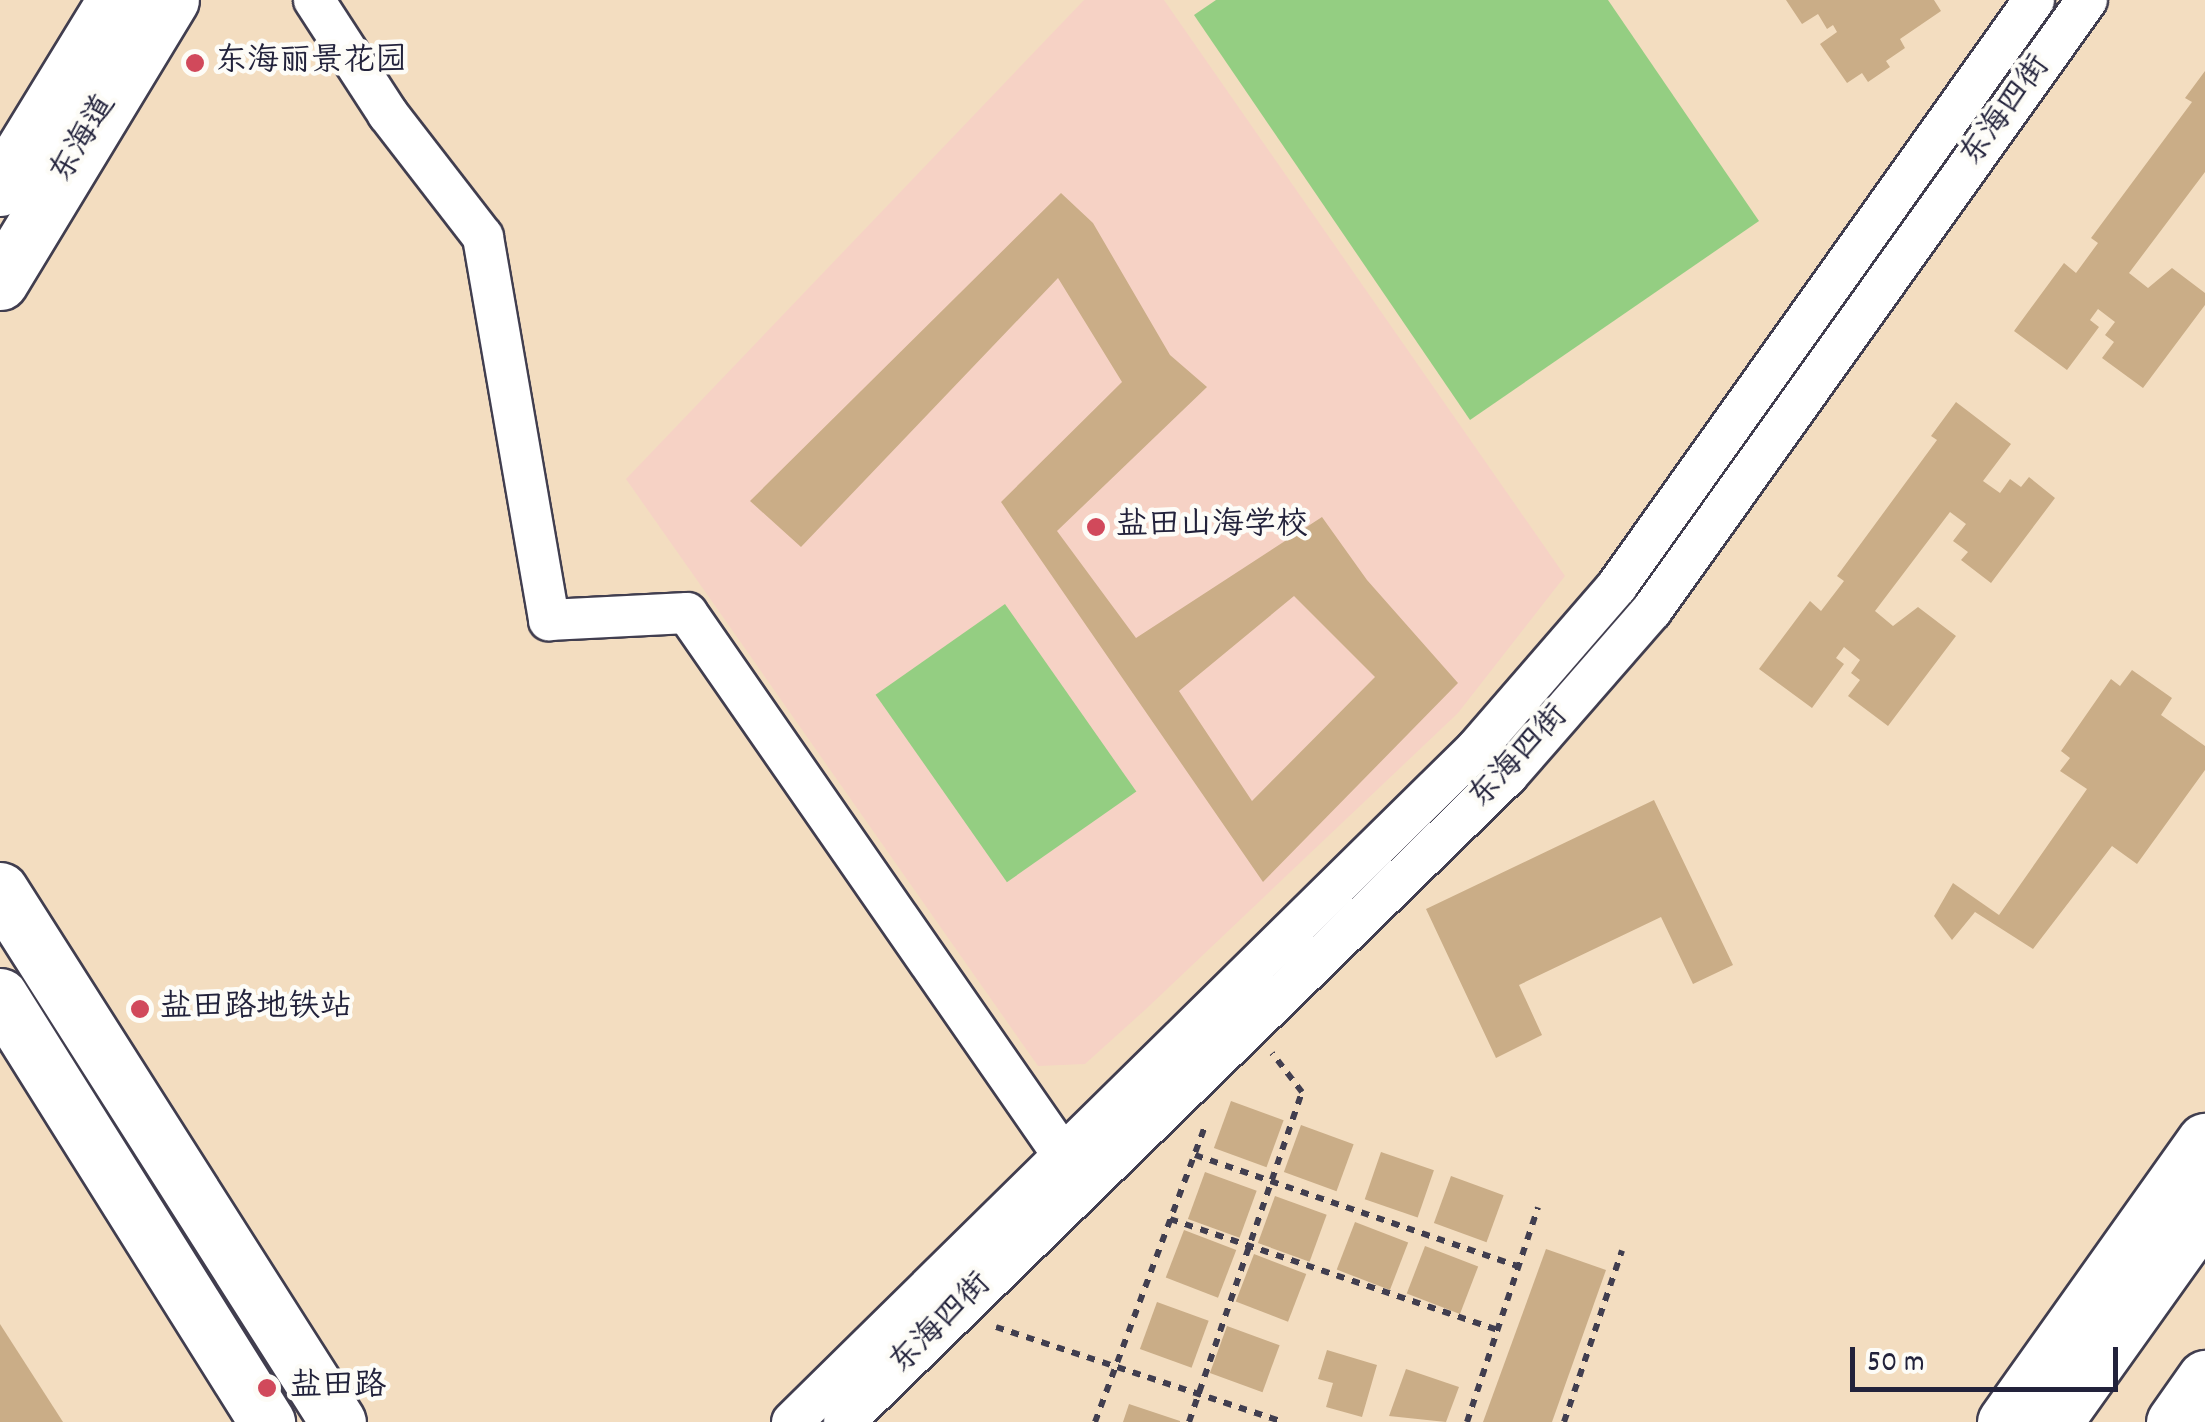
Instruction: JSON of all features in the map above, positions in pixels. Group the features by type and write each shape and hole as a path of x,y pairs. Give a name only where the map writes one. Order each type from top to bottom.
{"street":[{"name":"东海道","path":"0,188 115,0"},
{"name":"东海道","path":"0,282 172,0"},
{"path":"314,0 388,114 482,237 549,620 687,613 1073,1169"},
{"name":"东海四街","path":"844,1422 1073,1169 1476,749 1617,586 2034,0"},
{"name":"东海四街","path":"792,1422 1508,776 1652,610 2088,0"},
{"path":"0,890 338,1422"},
{"path":"0,996 267,1422"},
{"path":"2004,1422 2205,1142"},
{"path":"2054,1422 2205,1210"},
{"path":"2174,1422 2205,1378"}],"path":[{"path":"1189,1422 1302,1092 1264,1043"},
{"path":"1095,1422 1213,1104"},
{"path":"1195,1155 1518,1266"},
{"path":"1467,1422 1538,1207"},
{"path":"1170,1219 1497,1330"},
{"path":"1564,1422 1622,1251"},
{"path":"992,1326 1284,1422"}],"shaded area":[{"name":"盐田山海学校","path":"1084,0 1164,0 1565,576 1458,713 1146,1009 1085,1064 1038,1066 626,479"}],"green space":[{"path":"1216,0 1608,0 1759,221 1470,420 1194,15"},
{"path":"1005,604 1136,792 1007,882 876,695"}],"building":[{"path":"1786,0 1934,0 1941,11 1900,39 1905,48 1886,61 1890,67 1868,82 1862,73 1847,83 1820,44 1837,32 1833,25 1827,29 1818,14 1802,24"},
{"path":"2205,71 2205,172 2129,273 2148,288 2172,268 2205,293 2205,305 2143,388 2102,358 2114,342 2105,335 2115,322 2098,309 2090,320 2099,327 2067,370 2014,331 2064,263 2076,273 2098,243 2091,238 2192,102 2185,98"},
{"path":"1061,193 1093,223 1170,355 1207,387 1057,531 1136,638 1322,517 1367,580 1458,683 1263,882 1001,502 1122,382 1058,278 801,547 750,501","holes":["1294,596 1375,677 1252,801 1179,691"]},
{"path":"1956,402 2011,444 1983,481 2000,493 2010,479 2021,487 2029,477 2055,498 1991,583 1961,560 1968,552 1953,541 1966,524 1950,512 1875,611 1893,626 1918,607 1956,636 1888,726 1848,696 1860,680 1851,673 1860,660 1844,647 1836,658 1844,664 1812,708 1759,669 1810,601 1821,611 1844,581 1837,576 1937,440 1931,436"},
{"path":"2132,670 2172,698 2161,715 2205,746 2205,770 2137,864 2112,846 2033,949 1975,912 1952,940 1934,916 1953,883 1999,915 2087,789 2060,771 2070,758 2061,751 2111,679 2120,686"},
{"path":"1654,800 1733,965 1693,984 1661,917 1519,985 1542,1035 1496,1058 1426,909"},
{"path":"1231,1101 1284,1120 1267,1167 1214,1148"},
{"path":"1301,1125 1354,1144 1337,1191 1284,1172"},
{"path":"1381,1152 1434,1170 1418,1218 1365,1199"},
{"path":"1205,1172 1257,1191 1240,1238 1188,1219"},
{"path":"1451,1176 1504,1195 1487,1242 1434,1223"},
{"path":"1275,1196 1327,1215 1310,1262 1258,1243"},
{"path":"1355,1222 1408,1242 1390,1290 1337,1270"},
{"path":"1184,1230 1236,1250 1218,1298 1166,1278"},
{"path":"1425,1246 1478,1266 1460,1314 1407,1294"},
{"path":"1546,1249 1606,1270 1552,1422 1483,1422"},
{"path":"1254,1254 1306,1274 1288,1322 1236,1302"},
{"path":"1157,1302 1209,1321 1192,1368 1140,1349"},
{"path":"0,1324 63,1422 0,1422"},
{"path":"1227,1326 1280,1345 1263,1392 1210,1373"},
{"path":"1327,1350 1377,1365 1362,1417 1326,1407 1333,1383 1318,1379"},
{"path":"1406,1369 1459,1387 1446,1422 1389,1416"},
{"path":"1129,1404 1180,1421 1180,1422 1123,1422"}],"place":[{"name":"东海丽景花园","path":"195,63"},
{"name":"盐田山海学校","path":"1096,527"},
{"name":"盐田路地铁站","path":"140,1009"},
{"name":"盐田路","path":"267,1388"}]}
